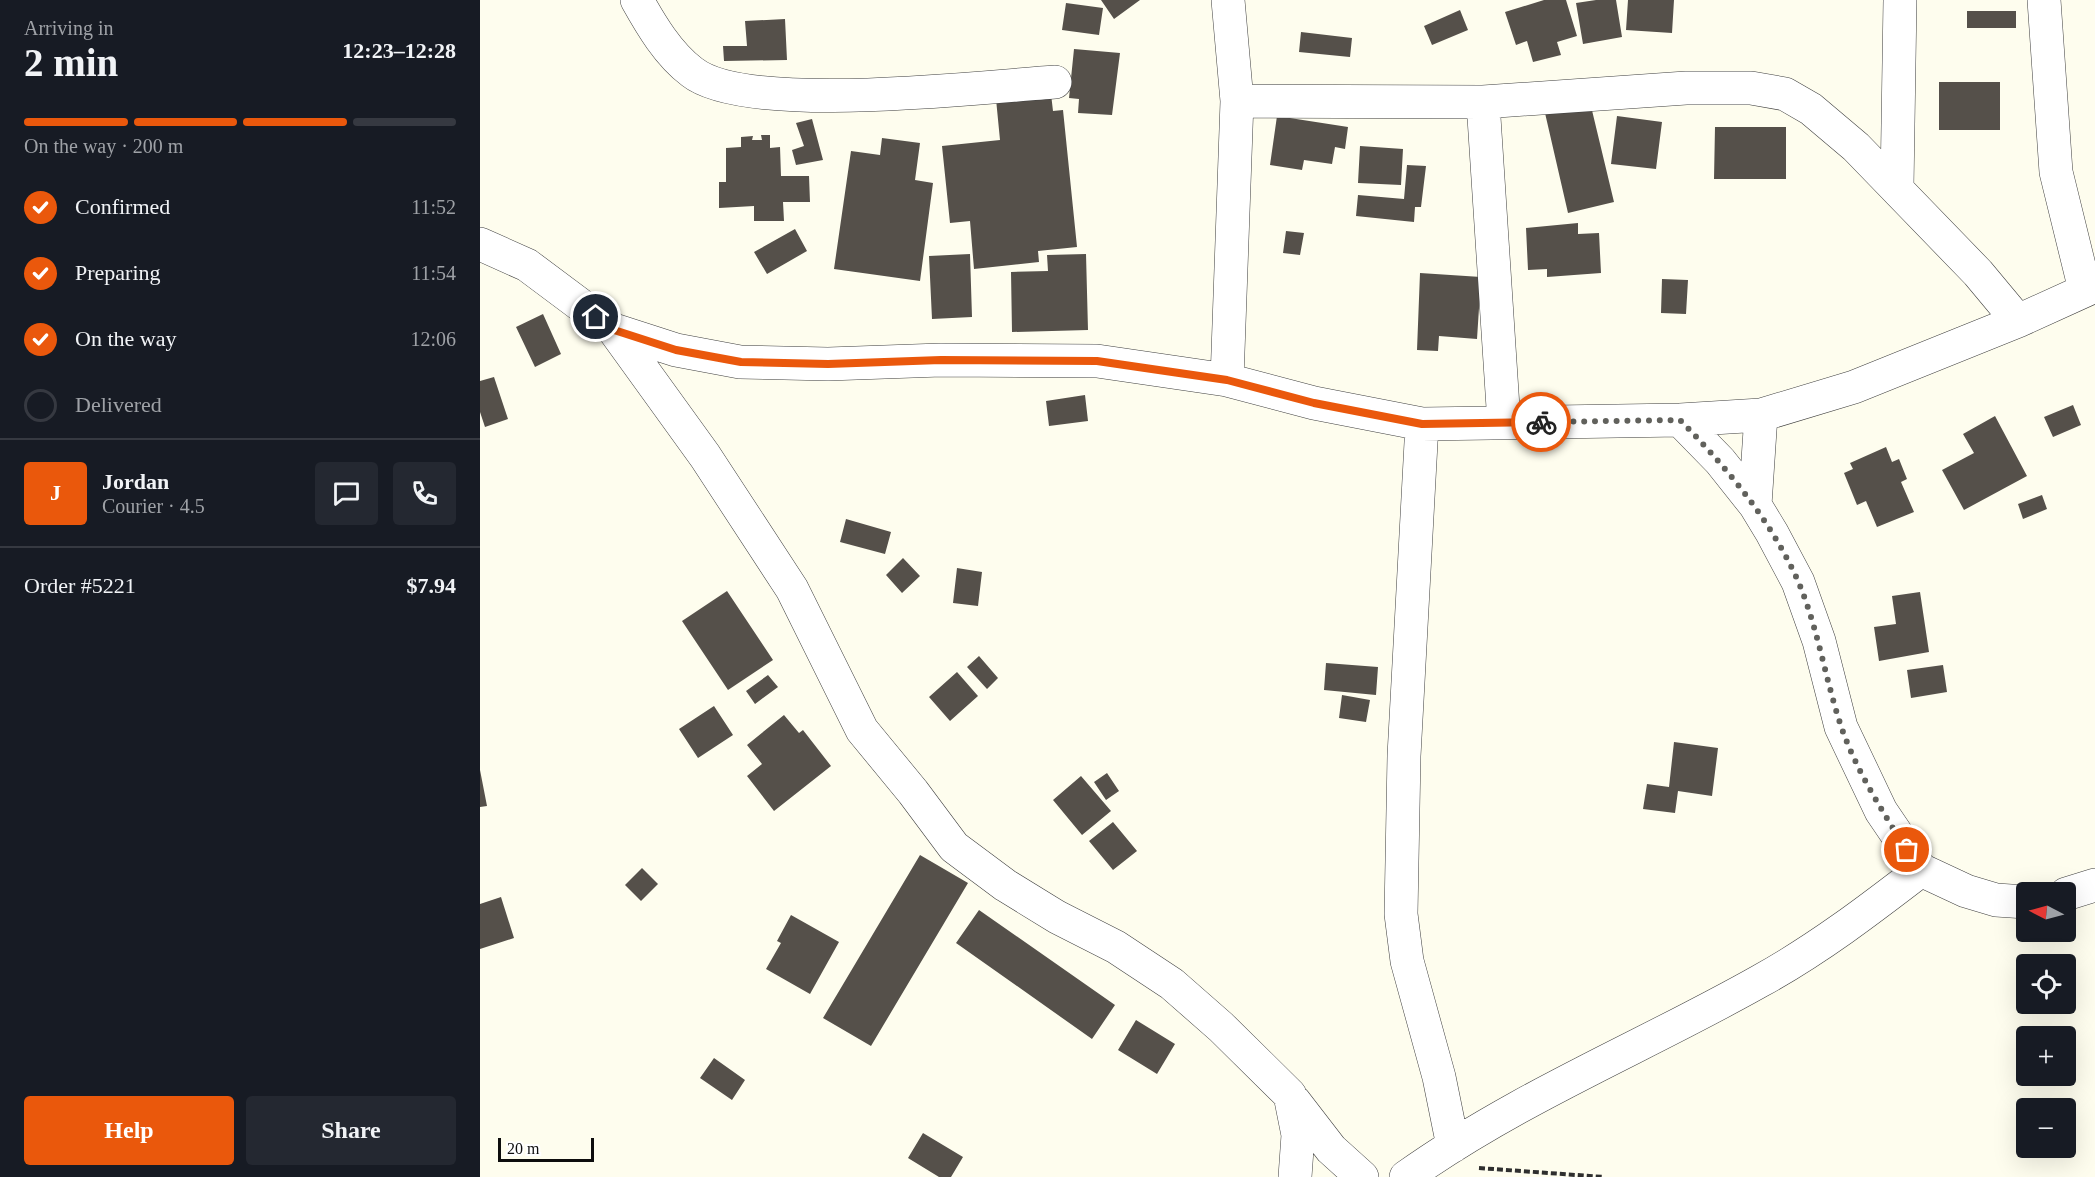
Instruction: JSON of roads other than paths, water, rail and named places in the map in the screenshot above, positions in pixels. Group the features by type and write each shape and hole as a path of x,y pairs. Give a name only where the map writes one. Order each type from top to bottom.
{"street":[{"path":"637,0 654,30 692,73 734,91 784,95 864,94 1055,82"},
{"path":"1227,380 1237,101 1228,0"},
{"path":"1897,187 1900,0"},
{"path":"614,330 676,350 741,362 828,364 941,360 1097,361 1227,380 1314,403 1422,424 1680,420 1761,415 1854,387 2018,321 2090,288 2056,172 2044,0"},
{"path":"1237,101 1483,102 1686,88 1750,88 1785,94 1811,109 1897,187 2018,321"},
{"path":"1483,102 1504,423"},
{"path":"480,244 527,265 614,330 705,456 792,589 861,730 914,792 954,847 1005,885 1057,917 1116,947 1172,984 1221,1026 1290,1095 1331,1149 1362,1177"},
{"path":"1755,505 1761,415"},
{"path":"1680,420 1720,461 1755,505 1798,582 1819,641 1841,727 1881,811 1921,870 1966,891 1996,900 2016,901"},
{"path":"1422,424 1404,756 1401,914 1407,962 1439,1077 1429,1161"},
{"path":"1429,1161 1524,1104 1761,981 1844,930 1921,870"},
{"path":"2076,891 2095,885"},
{"path":"1290,1095 1298,1135 1295,1177"}]}
